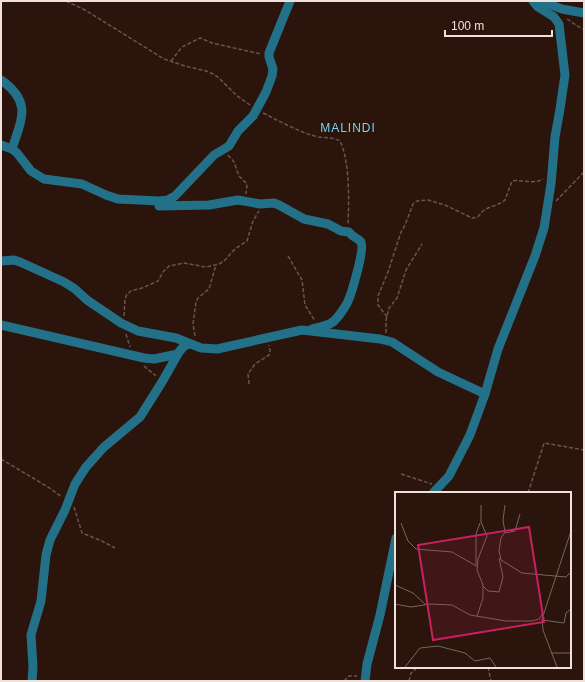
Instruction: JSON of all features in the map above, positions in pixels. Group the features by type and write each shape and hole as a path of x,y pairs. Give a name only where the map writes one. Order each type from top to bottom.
{"street":[{"path":"1,145 12,149 31,171 44,178 82,184 112,198 124,200 162,201 171,199 214,155 229,146 238,131 257,111 273,73 269,55 290,1"},
{"path":"436,490 448,476 470,435 485,394 498,349 535,256 548,211 555,137 564,80 560,27 554,17 538,7 533,1"},
{"path":"540,1 567,14 584,13"},
{"path":"567,14 571,1"},
{"path":"1,80 12,88 18,95 21,102 21,121 12,149"},
{"path":"1,261 14,260 64,282 75,289 87,300 142,333 176,338 192,346 204,349 217,349 288,332 309,330 319,327 334,321 346,305 353,287 362,244 348,232 343,232 328,224 304,219 276,204 262,204 238,200 209,205 165,206 151,203 146,200"},
{"path":"1,326 133,356 154,359 178,354"},
{"path":"309,330 388,341 412,354 438,372 485,394"},
{"path":"32,681 33,667 31,635 41,601 46,555 50,540 75,484 86,467 104,447 140,417 178,354 184,346 192,346"},
{"path":"365,679 367,664 380,615 395,543"}],"path":[{"path":"66,1 85,10 157,55 184,66 213,74 236,95 257,111 291,128 319,137 336,139 340,141 344,153 349,192 348,232"},
{"path":"567,14 579,27 584,29"},
{"path":"171,61 182,47 200,38 212,43 269,55"},
{"path":"229,146 227,151 228,155 234,162 239,176 247,184 246,196 248,201"},
{"path":"387,317 378,305 378,296 388,272 397,240 413,204 416,201 428,200 445,205 472,218 477,217 484,211 504,200 512,181 539,182 552,171"},
{"path":"548,211 584,172"},
{"path":"162,382 133,356 127,336 124,314 125,299 127,294 131,291 158,282 165,269 171,265 184,263 206,267 216,265 224,261 235,249 247,241 255,217 262,204"},
{"path":"388,341 386,333 389,308 397,298 406,270 422,244"},
{"path":"288,256 302,280 305,305 319,327"},
{"path":"192,346 196,302 198,298 208,289 216,265"},
{"path":"249,384 247,377 252,366 267,357 270,352 266,338"},
{"path":"528,492 544,443 584,450"},
{"path":"1,459 48,487 68,502 75,509 82,533 102,540 115,548"},
{"path":"401,474 436,490"},
{"path":"409,681 412,673 417,668"},
{"path":"488,668 491,681"},
{"path":"344,681 349,676 365,679"}],"district":[{"name":"MALINDI","path":"348,128"}]}
